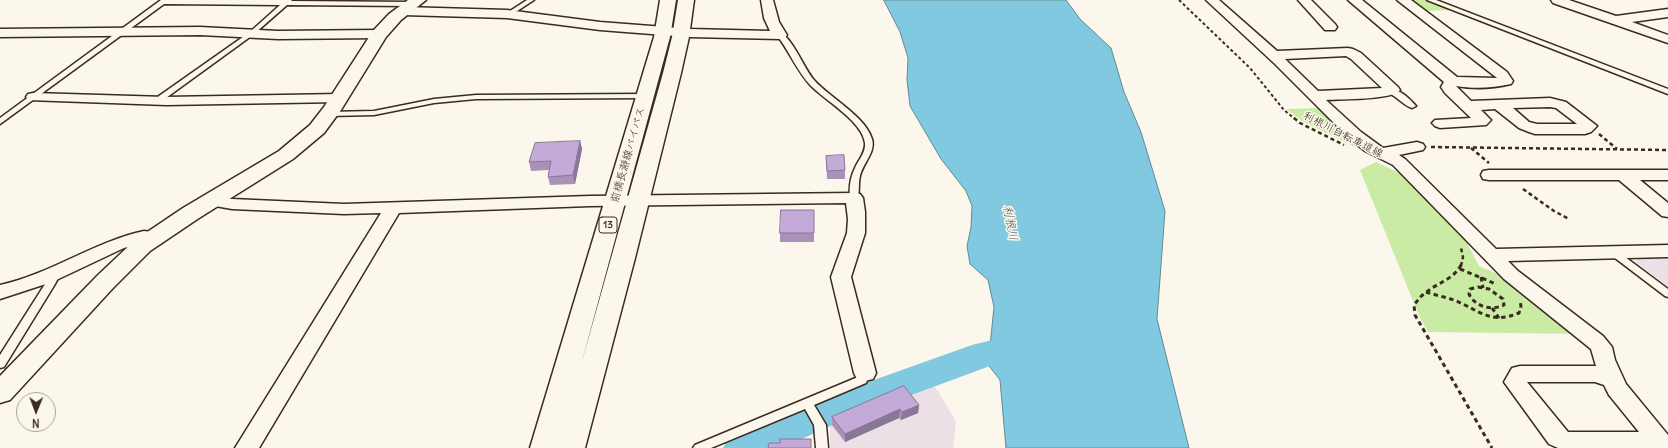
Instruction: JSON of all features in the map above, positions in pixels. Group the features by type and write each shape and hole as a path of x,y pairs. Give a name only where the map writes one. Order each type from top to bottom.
{"main road":[{"name":"前橋長瀞線バイパス","path":"572,448 639,201 672,31 668,0"},
{"name":"前橋長瀞線バイパス","path":"544,448 645,96 686,0"},
{"path":"0,393 116,271 142,246 210,200 286,155 312,134 334,106 379,34 411,5"}],"street":[{"path":"768,0 769,13 772,22 780,35"},
{"path":"1212,0 1368,146 1393,157 1404,166 1511,275 1596,341 1601,347 1604,360 1617,389 1663,445"},
{"path":"1304,0 1330,27"},
{"path":"1354,0 1452,81 1471,83 1502,82 1507,80 1403,0"},
{"path":"1557,0 1668,39"},
{"path":"411,5 509,14 589,25 672,31 780,35"},
{"path":"1615,20 1668,13"},
{"path":"0,33 121,33 200,31 294,35 379,34"},
{"path":"1272,55 1348,52 1356,56 1392,88 1392,91 1314,96"},
{"path":"1440,123 1481,122 1483,120 1448,87 1452,81"},
{"path":"33,97 334,106"},
{"path":"1469,106 1550,102 1561,105 1589,126 1585,129 1535,129 1524,125 1499,105"},
{"path":"1381,153 1416,147"},
{"path":"1496,174 1668,175"},
{"path":"1623,175 1668,212"},
{"path":"210,200 232,204 328,209 615,201 854,198 857,227 854,243 841,277 865,373"},
{"path":"247,448 393,208"},
{"path":"0,292 51,275 130,240 148,236 154,237"},
{"path":"1491,255 1668,251"},
{"path":"1614,380 1595,374 1520,374 1515,382 1557,437 1565,441 1663,445"}],"lane":[{"path":"509,14 531,0"},
{"path":"1430,0 1668,92"},
{"path":"0,122 163,1 288,1 411,5"},
{"path":"159,101 252,33 288,1"},
{"path":"780,35 793,50 806,75 813,84 853,119 864,130 868,137 868,152 859,167 853,189 854,198"},
{"path":"1392,91 1401,96 1412,106"},
{"path":"334,106 374,113 444,100 476,97 645,96"},
{"path":"1614,252 1668,294"},
{"path":"0,364 50,284 53,278 51,275"},
{"path":"699,448 810,408 862,380 865,373"},
{"path":"810,408 820,425 822,448"}],"path":[{"name":"利根川自転車道線","path":"1180,0 1250,68 1284,110 1308,127 1351,148"},
{"path":"1589,126 1617,149"},
{"path":"1416,147 1668,150"},
{"path":"1496,174 1554,211 1570,219"},
{"path":"1459,244 1464,260 1460,269 1450,279 1426,292 1414,305 1415,315 1427,339 1492,448"},
{"path":"1460,269 1500,286"},
{"path":"1481,278 1483,288"},
{"path":"1473,288 1483,288 1495,292 1504,302 1502,307 1492,308 1480,305 1468,295 1468,292 1473,288"},
{"path":"1426,292 1452,300 1479,314 1500,318 1509,318 1519,313 1521,306 1518,296"},
{"path":"1492,308 1500,318"}],"shaded area":[{"path":"1668,258 1668,287 1636,262 1637,259"},
{"path":"932,382 956,421 953,448 830,448 830,422"}],"green space":[{"path":"1409,0 1426,0 1452,10 1422,11"},
{"path":"1320,108 1361,147 1357,148 1304,122 1286,109"},
{"path":"1376,162 1404,175 1462,233 1479,266 1509,279 1582,334 1428,332 1420,318 1360,170"}],"water":[{"name":"利根川","path":"884,0 1066,0 1080,19 1111,48 1124,92 1141,132 1165,211 1157,319 1189,448 1006,448 1000,380 989,366 985,354 990,346 994,307 988,280 970,264 967,246 971,227 972,206 966,191 941,159 910,106 907,80 908,58 900,32"}],"building":[{"path":"580,141 573,175 548,177 551,161 529,162 535,143"},
{"path":"844,155 845,170 827,171 826,156"},
{"path":"781,210 814,210 814,233 780,233"},
{"path":"904,386 919,405 902,412 900,409 845,434 832,417"},
{"path":"780,439 811,439 811,448 768,448 769,443 780,443"}],"waterway":[{"path":"743,448 828,411 985,354 1014,349 1025,345"}]}
